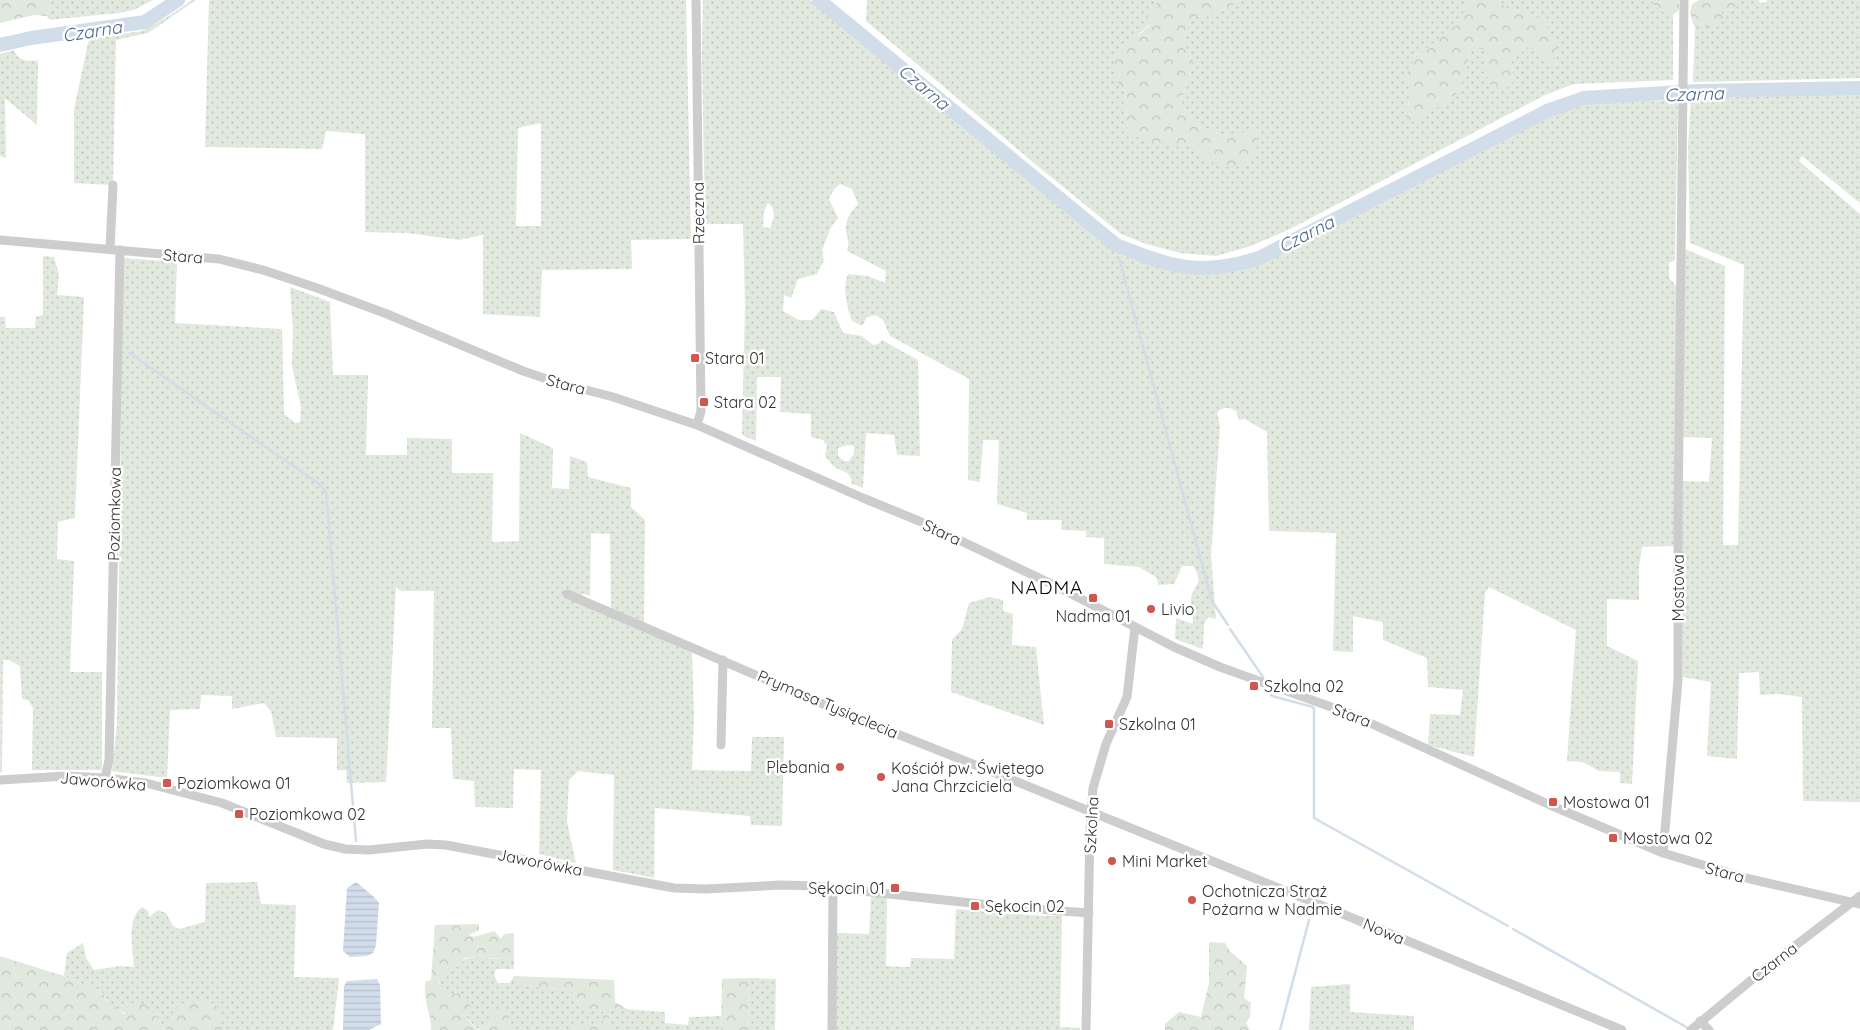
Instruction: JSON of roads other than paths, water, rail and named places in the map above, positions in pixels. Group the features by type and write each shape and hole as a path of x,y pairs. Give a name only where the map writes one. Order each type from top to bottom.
{"street":[{"name":"Rzeczna","path":"696,0 700,406 696,425"},
{"name":"Mostowa","path":"1663,853 1678,680 1684,0"},
{"name":"Poziomkowa","path":"105,778 109,760 115,249 113,184"},
{"name":"Stara","path":"0,240 219,259 289,278 378,310 523,372 613,397 696,425 919,521 1220,667 1372,723 1550,805 1663,853 1750,879 1855,904"},
{"name":"Prymasa Tysiąclecia","path":"567,594 844,713 1090,812"},
{"name":"Szkolna","path":"1086,1030 1090,812 1093,788 1100,760 1127,697 1135,627"},
{"path":"720,745 722,660"},
{"name":"Jaworówka","path":"0,780 66,776 146,783 207,798 260,817 324,844 345,849 370,850 446,844 674,888 706,889 789,885 833,887 1089,913"},
{"name":"Nowa","path":"1090,812 1622,1030"},
{"path":"832,1030 833,887"},
{"name":"Czarna","path":"1695,1026 1761,972 1855,904 1860,896"},
{"path":"1695,1026 1709,1030"}],"waterway":[{"name":"Czarna","path":"0,45 31,38 145,22 178,0"},
{"name":"Czarna","path":"819,0 1116,245 1154,259 1186,267 1220,267 1259,258 1549,110 1584,98 1697,91 1860,88"},
{"name":"Czarna","path":"1116,245 1118,253"},
{"path":"1119,258 1212,601 1228,625"},
{"path":"129,353 318,483 326,492 356,841"},
{"path":"1230,629 1263,677"},
{"path":"1270,694 1313,707 1314,818 1508,926"},
{"path":"1280,1030 1309,920"},
{"path":"1513,929 1688,1028"}],"place":[{"name":"Stara 01","path":"695,358"},
{"name":"Stara 02","path":"704,402"},
{"name":"Nadma 01","path":"1093,598"},
{"name":"Livio","path":"1151,609"},
{"name":"Szkolna 02","path":"1254,686"},
{"name":"Szkolna 01","path":"1109,724"},
{"name":"Plebania","path":"840,767"},
{"name":"Kościół pw. Świętego Jana Chrzciciela","path":"881,777"},
{"name":"Poziomkowa 01","path":"167,783"},
{"name":"Mostowa 01","path":"1553,802"},
{"name":"Poziomkowa 02","path":"239,814"},
{"name":"Mostowa 02","path":"1613,838"},
{"name":"Mini Market","path":"1112,861"},
{"name":"Sękocin 01","path":"895,888"},
{"name":"Ochotnicza Straż Pożarna w Nadmie","path":"1192,900"},
{"name":"Sękocin 02","path":"975,906"}],"district":[{"name":"NADMA","path":"1047,587"}]}
